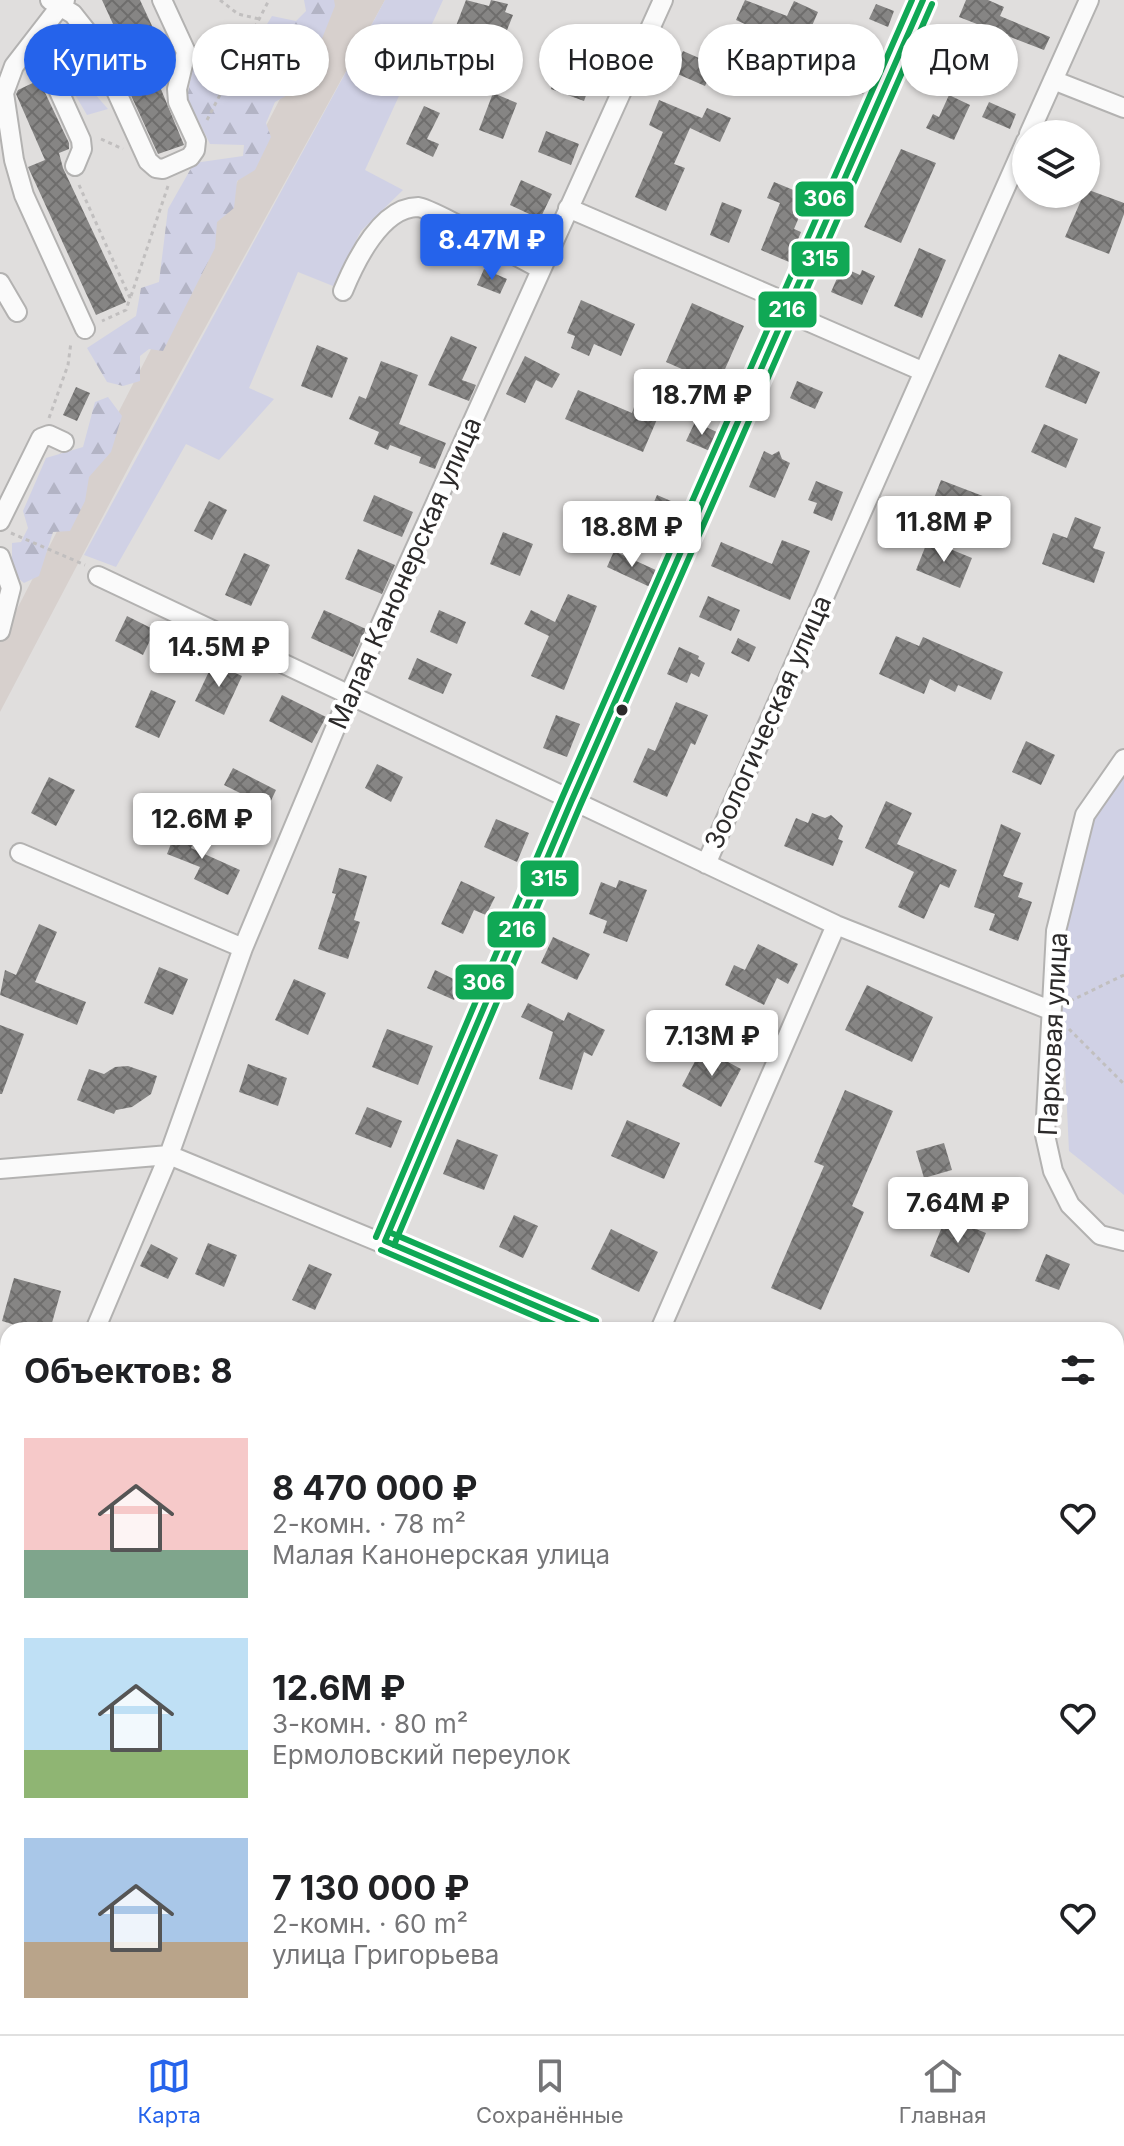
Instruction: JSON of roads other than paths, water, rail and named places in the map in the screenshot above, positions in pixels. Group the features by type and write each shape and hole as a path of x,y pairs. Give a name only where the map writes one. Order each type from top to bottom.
{"street":[{"path":"44,24 59,2 84,24 148,161 156,168 163,169 190,157 196,141 178,102 177,89 186,52 162,0"},
{"name":"Малая Канонерская улица","path":"98,1322 169,1155 243,948 350,693 663,0"},
{"path":"385,1241 571,802 923,0"},
{"path":"1035,120 1089,0"},
{"path":"24,54 14,66 4,93 14,160 24,195 85,329"},
{"path":"1053,80 1124,108"},
{"path":"61,96 82,149 75,166"},
{"name":"Зоологическая улица","path":"706,864 1012,172"},
{"path":"343,291 352,267 380,228 397,212 420,207 541,269"},
{"path":"568,208 922,371"},
{"path":"0,283 17,312"},
{"path":"0,521 45,435 64,442"},
{"path":"0,557 11,588 0,631"},
{"path":"98,576 836,925 1050,1010"},
{"name":"Парковая улица","path":"1124,759 1085,815 1056,931 1045,1135 1053,1171 1070,1205 1100,1235 1124,1241"},
{"path":"20,853 243,948"},
{"path":"663,1322 836,925"},
{"path":"0,1169 169,1155 385,1241 573,1322"}]}
